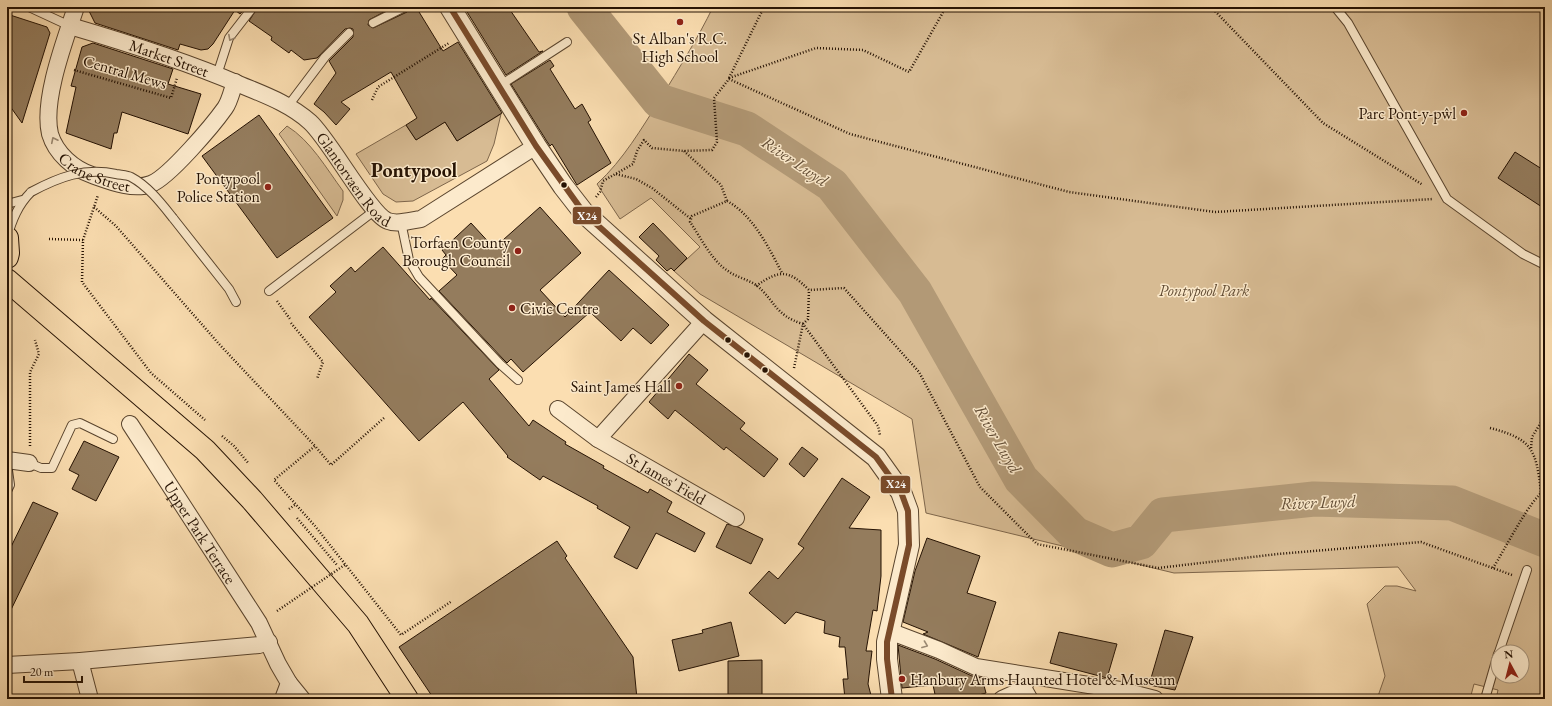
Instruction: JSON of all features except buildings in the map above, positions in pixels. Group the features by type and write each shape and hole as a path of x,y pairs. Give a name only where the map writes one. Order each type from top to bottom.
{"main road":[{"path":"7,238 7,257"},
{"path":"7,280 205,450 247,495 358,624 407,699"}],"street":[{"name":"Crane Street","path":"76,7 51,90 49,118 50,135 60,152 73,167 103,179 122,184 140,186 152,184 168,171 204,134 226,106 235,82"},
{"path":"450,7 536,146 584,213 704,320 876,457 900,492 908,511 909,545 889,631 887,659 892,699"},
{"name":"Market Street","path":"70,26 182,62 217,75"},
{"name":"Glantorvaen Road","path":"217,75 288,106 311,122 341,160 374,210 388,221 400,222 421,219 536,146"},
{"path":"598,439 704,320"},
{"name":"St James' Field","path":"558,409 598,439 736,518"},
{"name":"Upper Park Terrace","path":"130,424 259,622 278,664 289,683 302,699"},
{"path":"7,462 29,463"},
{"path":"889,631 939,650 976,667 1027,680 1120,690 1147,698"},
{"path":"7,665 80,661 259,645 269,642"},
{"path":"80,661 90,699"},
{"path":"1002,699 1022,690 1027,680"},
{"path":"283,699 289,683"}],"lane":[{"path":"29,7 70,26"},
{"name":"Market Street","path":"217,75 229,38 253,7"},
{"path":"373,23 405,7"},
{"path":"1335,7 1348,23 1447,199 1523,254 1545,265"},
{"path":"288,106 325,57 349,33"},
{"path":"499,86 567,42"},
{"path":"7,238 12,220 22,200 31,192 74,173 90,171 109,172 131,177 151,192 173,218 229,288 236,302"},
{"path":"7,204 22,200"},
{"path":"270,291 374,210"},
{"path":"400,222 409,260 419,277 500,364 518,380"},
{"path":"29,463 41,468 52,468 72,425 80,423 113,439"},
{"path":"7,462 10,485 7,491"},
{"path":"1501,644 1527,570"},
{"path":"1027,680 1034,699"},
{"path":"1485,699 1490,681"}],"path":[{"path":"584,213 600,192 603,181 632,164 637,151 644,140 652,148 684,151 712,150 717,142 714,98 728,79 764,7"},
{"path":"728,79 816,48 863,50 909,72 946,7"},
{"path":"1211,7 1323,123 1366,151 1447,199"},
{"path":"372,100 378,87 466,33"},
{"name":"Central Mews","path":"58,65 171,98 182,62"},
{"path":"728,79 850,134 1069,192 1215,212 1402,200 1447,199"},
{"path":"684,151 721,185 727,201 737,207 755,228 782,273"},
{"path":"616,173 636,179 652,188 691,219 690,222 714,257 727,271 756,286 778,310 791,320 803,324 878,426 881,442 876,457"},
{"path":"103,179 83,240 82,282 151,373 210,425"},
{"path":"691,219 692,216 727,201"},
{"path":"94,207 116,226 219,344 331,465 384,418"},
{"path":"49,239 83,240"},
{"path":"756,286 765,279 782,273 796,277 809,290 808,319 803,324 790,388"},
{"path":"809,290 844,288 919,372 980,487 1037,544 1158,568 1278,554 1421,542 1523,579"},
{"path":"270,291 290,319"},
{"path":"291,323 323,362 318,379"},
{"path":"29,463 31,406 30,372 39,354 36,340"},
{"path":"1531,449 1532,437 1545,416"},
{"path":"1490,428 1513,434 1523,440 1531,449 1536,462 1541,492"},
{"path":"216,430 234,446"},
{"path":"314,446 274,480 316,526 401,635 452,601"},
{"path":"1493,568 1527,512 1541,492 1545,490"},
{"path":"289,509 296,504"},
{"path":"277,611 346,564"}],"green space":[{"name":"Pontypool Park","path":"713,7 1545,7 1545,699 1496,699 1498,690 1474,684 1470,699 1377,699 1385,676 1367,604 1385,586 1397,586 1416,591 1398,567 1174,573 926,513 912,419 700,294 674,271 700,247 651,198 620,219 597,184 624,154 661,98 695,42"},
{"path":"501,114 494,144 487,161 413,201 396,202 383,194 356,154 406,125 416,140 445,122 457,141"},
{"path":"287,126 296,132 311,147 343,191 343,200 337,216 279,134"}],"waterway":[{"name":"River Lwyd","path":"584,7 659,101 747,129 832,185 915,292 1021,479 1075,534 1112,550 1141,542 1163,515 1314,499 1452,503 1545,540"}],"transit line":[{"name":"X24","path":"450,7 536,146 584,213 704,321 876,457 901,492 908,511 909,545 887,642 887,659 892,699"}],"place":[{"name":"St Alban's R.C. High School","path":"680,22"},
{"name":"Parc Pont-y-pŵl","path":"1464,113"},
{"name":"Pontypool Police Station","path":"268,187"},
{"name":"Torfaen County Borough Council","path":"518,251"},
{"name":"Civic Centre","path":"512,308"},
{"name":"Saint James Hall","path":"679,386"},
{"name":"Hanbury Arms Haunted Hotel & Museum","path":"902,679"}],"district":[{"name":"Pontypool","path":"414,170"}]}
